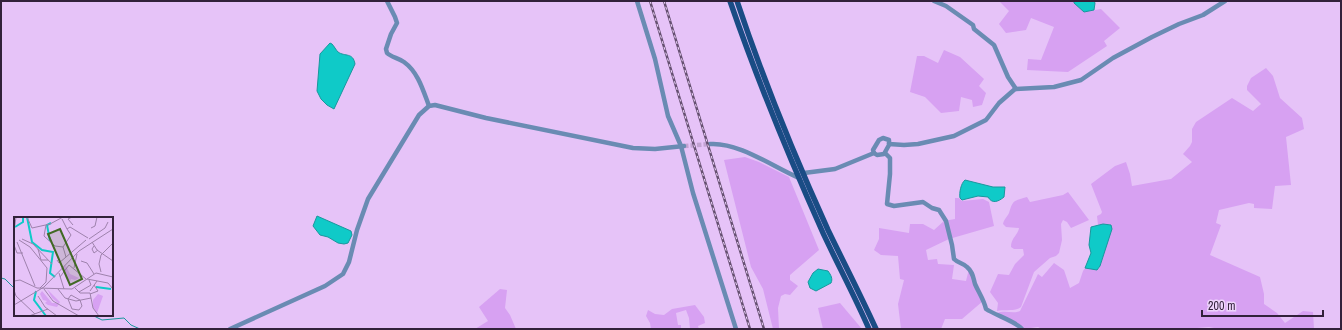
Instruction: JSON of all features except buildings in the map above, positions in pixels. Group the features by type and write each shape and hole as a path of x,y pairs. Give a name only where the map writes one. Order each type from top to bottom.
{"main road":[{"path":"730,1 758,78 823,233 869,329"},
{"path":"737,1 762,70 828,230 876,329"}],"street":[{"path":"387,1 397,22 391,34 386,52 388,55 404,62 410,68 420,82 429,106"},
{"path":"637,1 655,59 668,116 682,146 693,193 736,329"},
{"path":"934,1 959,14 973,25 974,29 991,42 996,48 1006,72 1016,89"},
{"path":"890,144 918,144 954,136 986,120 999,103 1016,89 1054,87 1081,80 1113,58 1179,24 1203,15 1225,1"},
{"path":"230,329 325,286 343,274 349,262 356,233 368,199 419,115 429,106 435,106 633,148 655,149 682,146"},
{"path":"874,153 873,150 880,139 884,138 888,140 890,144"},
{"path":"710,144 722,145 747,153 800,178"},
{"path":"804,173 835,169 874,153 880,156 885,153 890,144"},
{"path":"885,153 890,158 887,204 894,206 923,202 942,212 952,244 954,259 966,265 970,270 986,310 1017,324 1022,329"}],"shaded area":[{"path":"999,1 1073,1 1084,12 1101,9 1120,28 1104,41 1107,46 1068,72 1027,70 1028,59 1041,60 1054,27 1031,18 1026,30 1006,33 999,24 1009,11"},
{"path":"1074,1 1094,1 1094,10 1084,12 1074,3"},
{"path":"330,43 338,52 351,56 355,64 334,109 321,99 317,91 320,54"},
{"path":"944,50 960,57 984,79 979,86 986,93 982,105 973,107 972,100 961,97 959,111 941,113 925,97 910,92 917,56 924,56 938,63"},
{"path":"1266,68 1273,76 1280,98 1302,118 1304,129 1286,137 1291,185 1275,186 1272,209 1254,208 1254,204 1249,203 1219,210 1216,223 1221,225 1210,255 1260,277 1264,294 1264,304 1277,313 1285,323 1303,311 1313,312 1314,329 1219,329 1209,327 1185,329 1042,329 1038,327 1023,329 997,313 1020,311 1038,274 1042,277 1054,263 1064,270 1070,288 1079,283 1085,268 1099,269 1110,224 1098,225 1097,216 1102,212 1091,184 1115,166 1126,162 1132,186 1171,179 1192,162 1183,154 1192,142 1192,129 1196,122 1232,98 1253,111 1261,104 1247,90 1247,86 1251,78"},
{"path":"745,157 759,162 789,177 819,250 790,275 790,280 798,286 790,295 785,294 781,296 778,308 779,329 773,329 763,289 751,267 724,160"},
{"path":"965,180 993,187 1005,187 1004,197 995,202 991,201 988,197 978,196 962,200 960,198 960,191 962,183"},
{"path":"1068,192 1089,220 1071,228 1067,222 1063,220 1061,224 1062,240 1059,253 1050,258 1034,272 1021,307 1019,309 997,311 998,303 990,292 998,274 1009,275 1015,264 1024,255 1023,249 1014,249 1011,247 1012,241 1019,228 1006,227 1003,224 1013,203 1016,200 1027,197 1030,202 1063,195"},
{"path":"955,198 959,198 962,201 983,199 989,202 994,226 949,239 926,250 928,260 937,259 938,264 954,265 952,279 966,281 969,269 983,301 962,319 945,319 941,329 901,329 898,304 904,280 900,279 898,256 881,255 874,250 879,239 879,228 909,233 910,224 923,224 934,230 944,221 955,219"},
{"path":"317,216 351,231 352,235 348,243 338,243 328,237 320,235 313,226"},
{"path":"1103,224 1111,225 1112,229 1100,266 1097,270 1085,268 1091,253 1089,245 1091,227"},
{"path":"818,269 828,271 832,280 831,283 816,291 810,288 808,282 813,273"},
{"path":"500,289 507,290 505,308 516,329 475,329 488,321 479,307"},
{"path":"840,303 862,329 823,329 818,308"},
{"path":"695,305 704,317 705,323 698,326 699,329 690,329 689,318 686,310 676,313 678,325 681,325 681,329 651,329 650,323 646,316 648,310 655,314 664,315 672,309"}],"waterway":[{"path":"1,278 5,279 14,288"},
{"path":"94,316 102,320 124,318 131,325 140,329"}],"tunnel":[{"path":"684,146 710,144"}],"railway":[{"path":"650,1 750,329"},
{"path":"664,1 764,329"}]}
